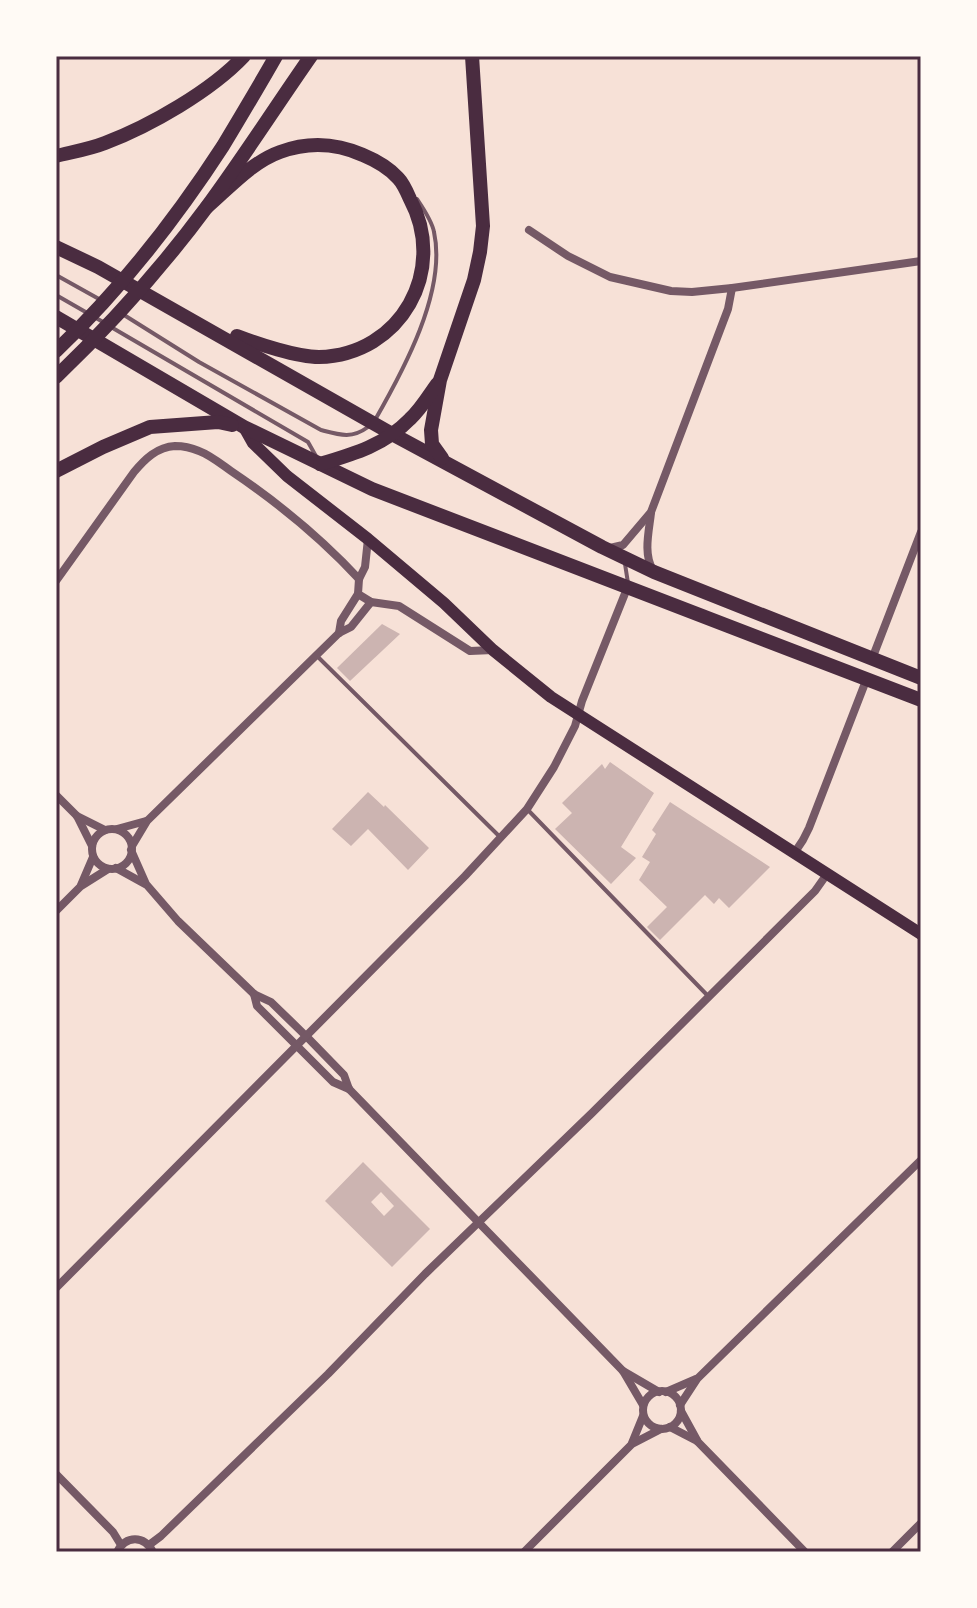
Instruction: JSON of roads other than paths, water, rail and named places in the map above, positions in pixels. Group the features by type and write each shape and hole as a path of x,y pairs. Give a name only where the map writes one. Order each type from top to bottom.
{"highway":[{"path":"56,156 104,144 171,112 234,67 244,56"},
{"path":"56,351 101,306 158,238 223,145 276,56"},
{"path":"56,377 124,308 174,249 207,207 311,56"},
{"path":"444,462 432,444 431,430 440,380 474,280 483,226 472,56"},
{"path":"199,322 262,346 316,357 341,354 362,348 395,325 409,307 423,264 423,240 417,213 400,179 377,161 347,148 320,145 296,147 278,153 260,163 207,207"},
{"path":"56,247 199,322 394,435 602,547 654,572 921,678"},
{"path":"56,317 244,427 377,491 921,700"},
{"path":"320,464 358,453 394,435 414,416 440,380"},
{"path":"56,471 150,427 218,422 244,427"}],"main road":[{"path":"244,427 253,443 287,476 368,539 551,697 921,934"}],"street":[{"path":"529,230 568,256 610,277 671,291 732,288 921,261"},
{"path":"654,572 647,555 651,512 728,309 732,288"},
{"path":"56,581 145,458 172,446 202,451 287,512 339,557 359,579"},
{"path":"602,547 623,545 651,512"},
{"path":"872,659 921,532"},
{"path":"339,633 341,621 358,594 368,539"},
{"path":"56,1288 307,1037 527,809 571,734 628,586"},
{"path":"358,594 371,602 399,606 470,651 493,650"},
{"path":"56,911 81,886 126,864 147,821 339,633 351,627 371,602"},
{"path":"795,852 809,828 867,678"},
{"path":"56,795 77,816 92,846"},
{"path":"77,816 105,830"},
{"path":"81,886 93,857 93,841 98,834 147,821"},
{"path":"116,829 128,836 146,884 178,921 254,994 271,1002 307,1037 344,1075 349,1089"},
{"path":"93,857 99,866 146,884"},
{"path":"56,1474 113,1532 119,1548 130,1539 135,1539 145,1541 151,1548 425,1274 709,997 815,891 827,874"},
{"path":"254,994 257,1006 333,1082 349,1089 623,1371 643,1405"},
{"path":"524,1552 632,1444 676,1423 680,1408 697,1379 921,1160"},
{"path":"623,1371 662,1392 672,1394 698,1442 805,1552"},
{"path":"632,1444 647,1398 697,1379"},
{"path":"643,1416 651,1426 666,1428 698,1442"},
{"path":"892,1552 921,1523"}],"lane":[{"path":"119,311 199,362 321,430 344,436 361,432 373,423 410,356 432,290 436,257 434,230 420,203 400,179"},
{"path":"56,275 105,303"},
{"path":"56,295 308,442 320,464"},
{"path":"620,555 628,575 628,586"},
{"path":"316,655 501,839"},
{"path":"527,809 709,997"}]}
